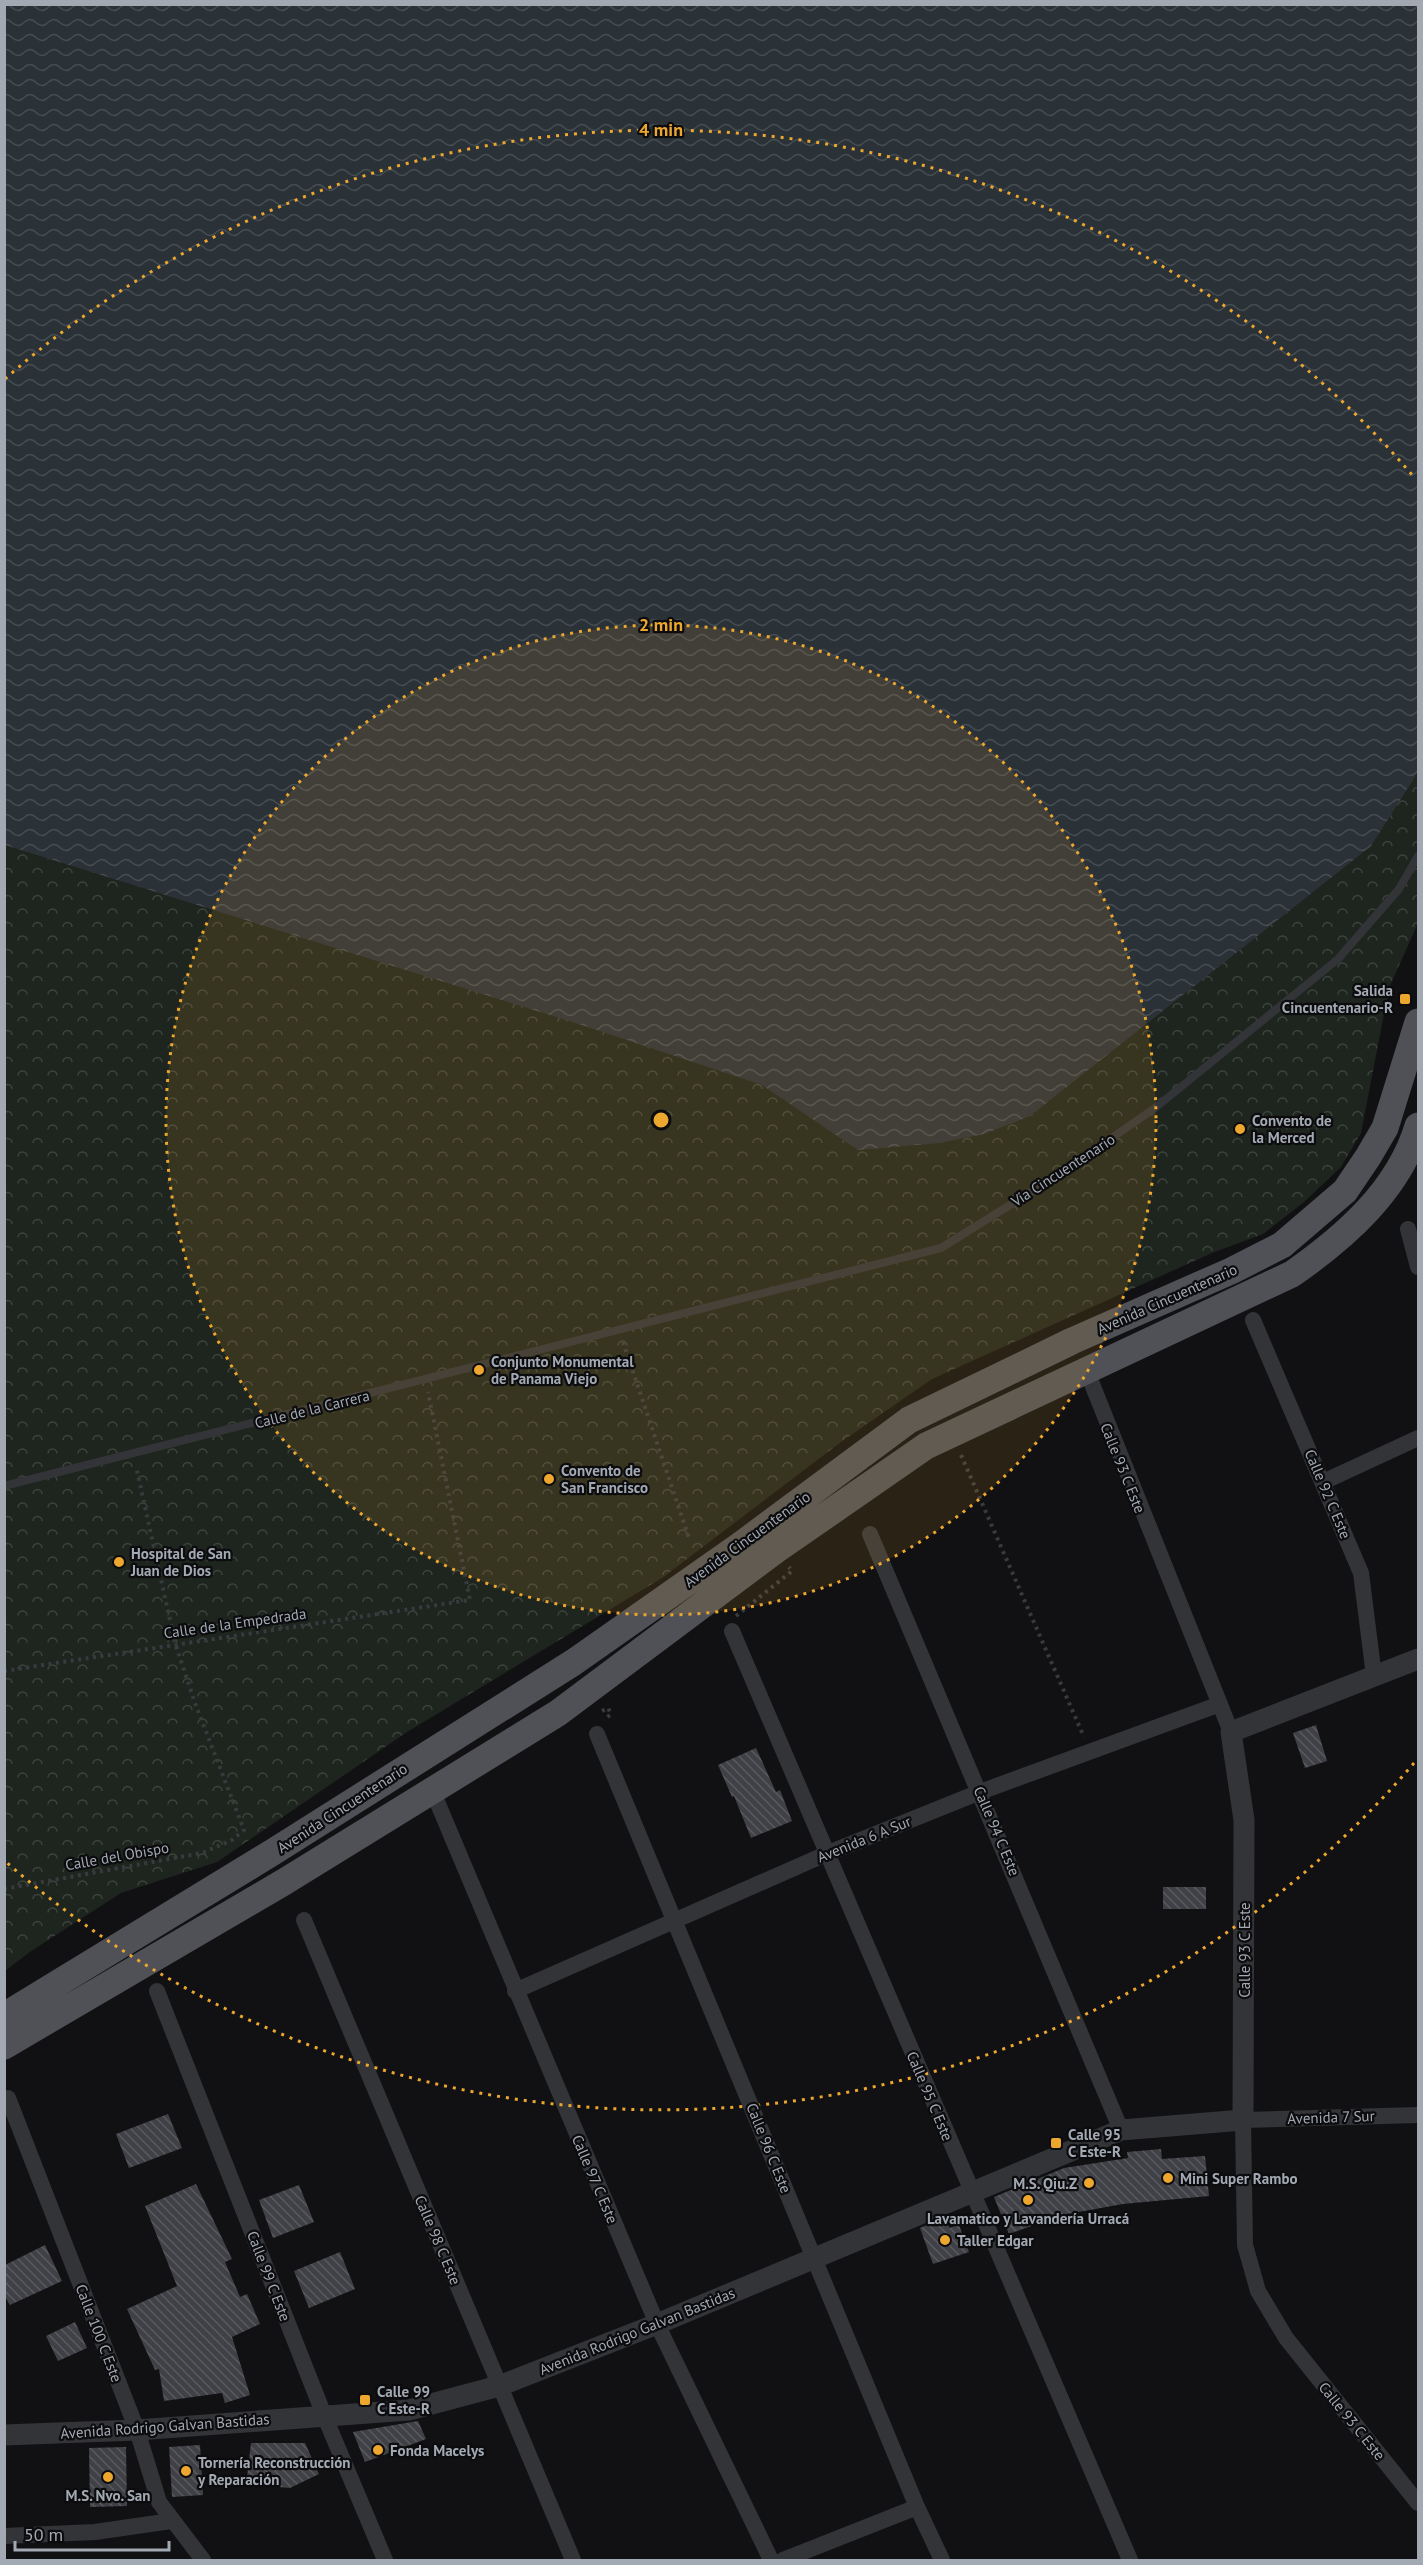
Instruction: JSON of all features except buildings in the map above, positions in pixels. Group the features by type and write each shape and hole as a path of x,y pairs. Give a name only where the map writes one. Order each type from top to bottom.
{"main road":[{"name":"Avenida Cincuentenario","path":"4,2016 273,1852 574,1662 742,1544 909,1420 1072,1341 1231,1271 1282,1245 1345,1191 1368,1157 1385,1128 1419,1022"},
{"name":"Avenida Cincuentenario","path":"4,2046 433,1792 558,1713 776,1550 926,1446 1292,1274 1333,1245 1364,1214 1396,1174 1413,1143 1419,1126"}],"street":[{"path":"1408,1229 1419,1267"},
{"name":"Calle 92 C Este","path":"1253,1320 1361,1573 1374,1677"},
{"name":"Calle 93 C Este","path":"1086,1369 1101,1412 1231,1732 1244,1820 1245,2245 1258,2291 1286,2338 1419,2503"},
{"path":"1323,1482 1419,1438"},
{"name":"Calle 94 C Este","path":"870,1534 1121,2130"},
{"name":"Calle 95 C Este","path":"732,1631 1130,2560"},
{"path":"1231,1732 1419,1659"},
{"name":"Avenida 6 A Sur","path":"515,1992 826,1854 980,1791 1220,1704"},
{"name":"Calle 96 C Este","path":"597,1734 917,2506 942,2560"},
{"name":"Calle 97 C Este","path":"433,1792 515,1992 657,2324 771,2560"},
{"name":"Calle 98 C Este","path":"304,1920 573,2560"},
{"name":"Calle 99 C Este","path":"157,1991 324,2415 384,2560"},
{"name":"Calle 100 C Este","path":"8,2098 137,2430 159,2502 171,2521 203,2560"},
{"name":"Avenida 7 Sur","path":"1243,2120 1419,2115"},
{"name":"Avenida Rodrigo Galvan Bastidas","path":"4,2435 137,2430 409,2410 498,2386 657,2324 1121,2130 1243,2120"},
{"path":"783,2560 917,2506"},
{"path":"4,2536 94,2532 171,2521"}],"lane":[{"name":"Vía Cincuentenario","path":"619,1330 941,1248 1055,1176 1155,1108 1338,959 1399,889 1419,856"},
{"name":"Calle de la Carrera","path":"4,1486 619,1330"}],"path":[{"path":"619,1330 689,1538"},
{"name":"Calle de la Empedrada","path":"4,1671 175,1643 470,1600 426,1380"},
{"path":"133,1453 175,1643"},
{"path":"972,1478 1091,1751"},
{"name":"Calle del Obispo","path":"4,1889 202,1853 232,1840 244,1830 195,1703 175,1643"}],"green space":[{"path":"5,5 1418,5 1418,923 1389,988 1361,1133 1341,1167 1304,1202 1263,1234 1212,1253 932,1379 841,1442 662,1578 407,1732 217,1862 121,1893 31,1951 5,1971"}],"water":[{"path":"5,4 1418,5 1418,772 1371,846 1030,1116 984,1134 939,1143 858,1150 762,1085 585,1026 5,845"}],"place":[{"name":"Salida Cincuentenario-R","path":"1405,999"},
{"name":"Convento de la Merced","path":"1240,1129"},
{"name":"Conjunto Monumental de Panama Viejo","path":"479,1370"},
{"name":"Convento de San Francisco","path":"549,1479"},
{"name":"Hospital de San Juan de Dios","path":"119,1562"},
{"name":"Calle 95 C Este-R","path":"1056,2143"},
{"name":"Mini Super Rambo","path":"1168,2178"},
{"name":"M.S. Qiu.Z","path":"1089,2183"},
{"name":"Lavamatico y Lavandería Urracá","path":"1028,2200"},
{"name":"Taller Edgar","path":"945,2240"},
{"name":"Calle 99 C Este-R","path":"365,2400"},
{"name":"Fonda Macelys","path":"378,2450"},
{"name":"Tornería Reconstrucción y Reparación","path":"186,2471"},
{"name":"M.S. Nvo. San","path":"108,2477"}]}
